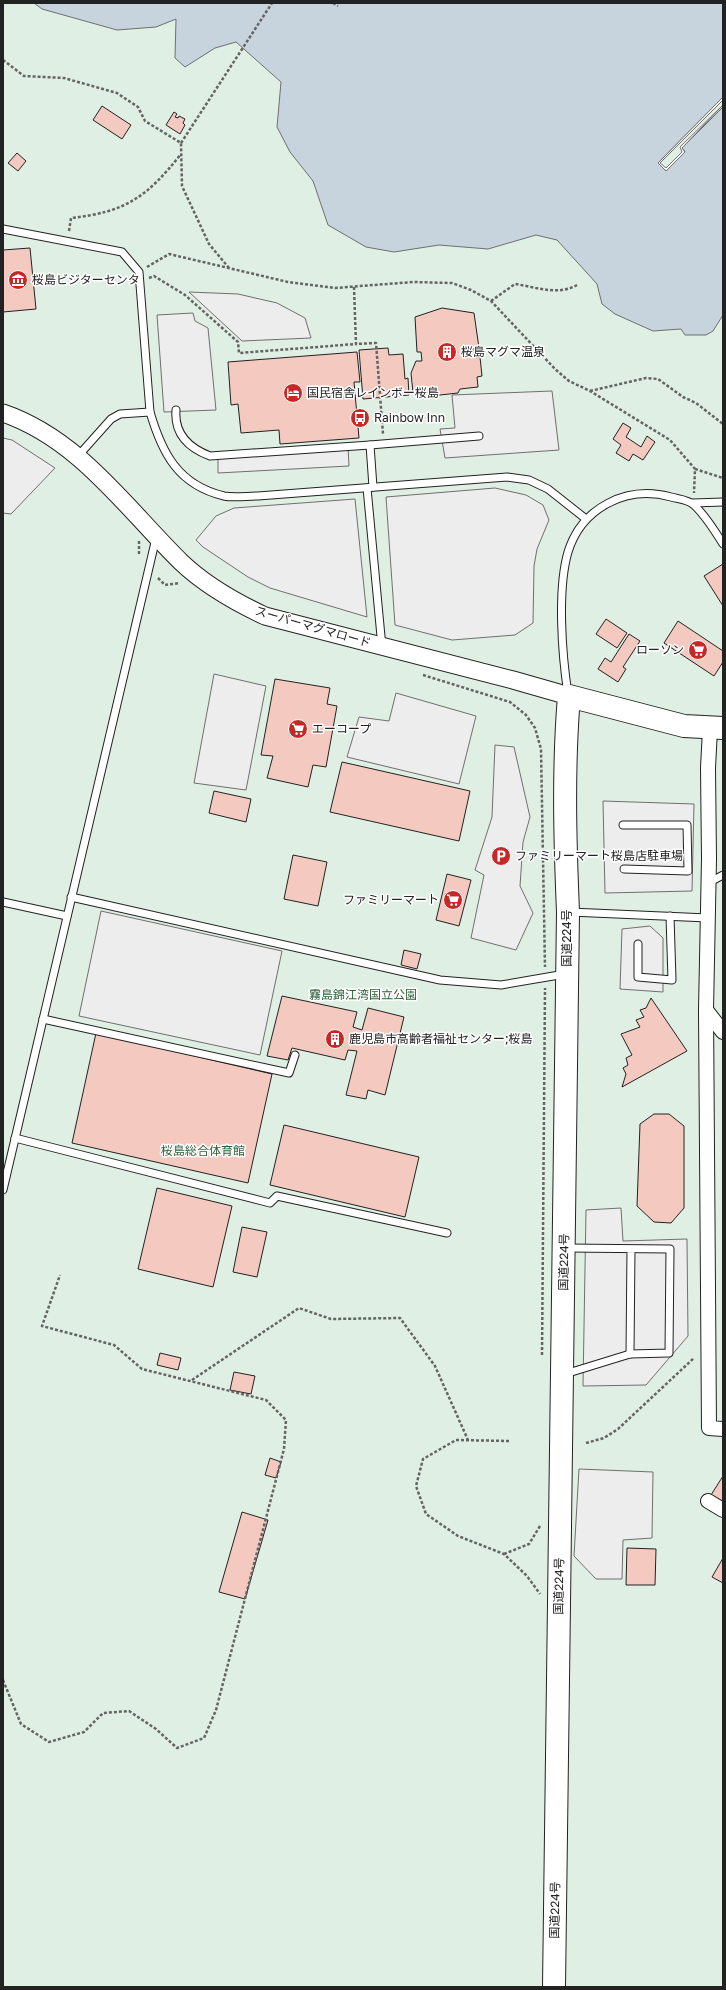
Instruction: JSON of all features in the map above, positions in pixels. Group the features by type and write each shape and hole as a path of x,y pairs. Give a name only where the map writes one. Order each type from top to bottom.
{"highway":[{"path":"569,696 684,726 717,729"},
{"name":"国道224号","path":"554,1987 568,912 564,819 565,741 569,696"}],"street":[{"name":"スーパーマグマロード","path":"3,413 47,434 78,456 182,562 211,586 240,605 265,616 513,680 569,696"},
{"path":"717,729 708,768 708,918 706,1010 709,1428 723,1429"},
{"path":"706,1010 723,1032"},
{"path":"708,1501 723,1510"}],"lane":[{"path":"3,229 122,252 139,272 150,412 156,433 166,455 179,471 201,488 225,496 258,496 507,477 529,480 548,489 586,519"},
{"path":"176,410 175,421 179,433 189,444 210,456 479,436"},
{"path":"78,456 111,419 120,414 150,412"},
{"path":"370,445 370,487 382,647"},
{"path":"569,696 563,654 564,569 568,552 575,534 586,519 614,499 639,493 659,494 693,504 723,502"},
{"path":"693,504 723,544"},
{"path":"3,1190 156,535"},
{"path":"623,825 687,825 688,871 624,869"},
{"path":"708,883 723,876"},
{"path":"71,897 440,980 501,985 567,974"},
{"path":"3,902 67,916"},
{"path":"568,912 708,918"},
{"path":"638,944 638,977 672,980 670,916"},
{"path":"43,1019 289,1073 295,1055"},
{"path":"15,1138 270,1203 277,1196 447,1233"},
{"path":"562,1375 630,1354 669,1353 670,1249 564,1248"},
{"path":"630,1354 631,1249"}],"path":[{"path":"229,268 209,244 182,186 182,154 180,143 272,3"},
{"path":"333,3 338,6"},
{"path":"3,60 24,76 64,78 117,93 138,107 144,121 180,143"},
{"path":"69,231 71,218 90,216 132,202 150,189 182,154"},
{"path":"139,272 169,254 288,282 335,288 413,282 452,283 471,290 491,301 555,369 569,381 590,391 670,440 695,469 723,478"},
{"path":"140,282 154,276 185,295 238,342 239,353 376,343 384,444"},
{"path":"491,301 515,284 555,291 568,290 577,285"},
{"path":"354,287 356,344"},
{"path":"590,391 646,378 658,379 683,397 696,403 723,424"},
{"path":"693,504 695,469"},
{"path":"135,538 139,542 139,559 165,585 177,582 186,584"},
{"path":"419,674 510,702 526,715 535,728 541,749 545,978 542,1362"},
{"path":"3,1680 21,1724 49,1742 84,1732 103,1713 129,1711 156,1729 177,1748 204,1738 216,1710 284,1449 286,1420 266,1400 192,1380 142,1369 114,1345 42,1326 60,1275"},
{"path":"192,1380 299,1308 331,1319 400,1318 435,1366 468,1440"},
{"path":"586,1443 604,1438 618,1429 709,1344"},
{"path":"510,1441 456,1440 423,1459 416,1486 426,1514 458,1536 504,1554 527,1576 540,1594"},
{"path":"540,1518 540,1534"},
{"path":"504,1554 528,1544 540,1526"},
{"path":"540,1586 540,1602"}],"green space":[{"name":"霧島錦江湾国立公園","path":"3,3 723,3 723,1987 3,1987"}],"shaded area":[{"path":"34,3 723,3 723,97 658,163 666,171 685,151 682,148 723,107 723,315 713,331 706,335 685,335 681,329 653,331 615,314 602,304 597,284 557,240 536,235 488,249 439,245 394,252 366,247 328,225 313,181 290,152 277,127 281,82 236,42 215,48 185,67 175,58 176,19 156,27 117,30 42,9"},
{"path":"189,292 238,294 277,303 305,318 311,338 242,341"},
{"path":"193,313 195,321 208,328 216,410 164,412 157,315"},
{"path":"552,391 559,450 445,458 440,429 455,428 452,395"},
{"path":"3,438 12,440 55,468 11,514 3,513"},
{"path":"348,447 349,466 218,473 218,456"},
{"path":"495,488 526,495 543,505 549,520 537,549 534,566 533,623 515,635 452,640 395,625 386,497"},
{"path":"355,499 367,617 270,588 248,577 203,547 196,540 216,516 234,508"},
{"path":"214,674 266,686 246,790 194,783"},
{"path":"396,693 476,716 459,784 347,757 359,717 389,721"},
{"name":"ファミリーマート桜島店駐車場","path":"495,745 514,747 530,817 523,842 520,886 533,913 516,950 471,938 484,875 475,870 492,817"},
{"path":"603,801 694,804 692,891 605,893"},
{"path":"101,911 282,951 260,1055 79,1016"},
{"path":"650,926 663,938 663,992 620,989 622,929"},
{"path":"621,1208 623,1241 687,1239 688,1336 646,1385 583,1386 586,1210"},
{"path":"579,1469 653,1472 652,1538 623,1540 622,1579 596,1579 574,1556"}],"pier":[{"path":"723,97 723,100 660,163 666,168 682,152 680,147 723,105 682,148 685,152 666,171 658,163"}],"building":[{"path":"102,106 131,125 122,139 93,120"},
{"path":"174,112 177,114 175,117 178,118 179,116 185,119 183,123 185,125 180,134 166,125"},
{"path":"17,153 26,161 18,171 8,163"},
{"name":"桜島ビジターセンタ","path":"30,248 36,309 3,312 3,250"},
{"name":"桜島マグマ温泉","path":"442,308 474,313 479,348 473,349 474,358 480,357 482,376 477,377 478,387 460,389 458,393 431,396 427,392 413,393 411,373 416,361 422,361 421,352 417,352 415,317"},
{"path":"388,348 389,355 403,354 405,379 408,378 409,395 363,399 359,350"},
{"name":"国民宿舎レインボー桜島","path":"357,352 360,382 354,382 359,438 280,444 279,430 241,433 238,404 231,405 228,362"},
{"path":"623,423 631,428 626,437 641,447 647,436 655,442 643,460 633,454 629,461 616,453 621,445 613,439"},
{"path":"723,564 723,606 704,576"},
{"path":"606,619 627,633 617,648 596,634"},
{"path":"678,621 723,651 723,662 714,676 664,643"},
{"path":"629,634 640,641 623,667 626,669 618,682 598,669 605,658 611,662"},
{"path":"275,679 330,688 327,704 337,706 326,767 313,765 308,787 267,778 273,756 261,755"},
{"path":"342,762 470,791 459,841 330,812"},
{"path":"214,791 251,799 246,822 209,813"},
{"path":"293,855 327,862 318,906 284,899"},
{"name":"ファミリーマート","path":"447,874 471,880 459,926 436,920"},
{"path":"404,950 421,954 417,969 401,965"},
{"name":"鹿児島市高齢者福祉センター;桜島","path":"282,996 357,1012 353,1027 362,1030 368,1008 404,1017 385,1095 368,1090 366,1099 346,1095 357,1051 348,1050 345,1060 292,1048 288,1060 267,1056"},
{"path":"651,998 687,1051 622,1087 626,1074 623,1068 628,1065 626,1058 632,1055 621,1034 640,1027 636,1020 644,1017 640,1010 646,1008"},
{"path":"96,1033 272,1074 248,1183 72,1143"},
{"path":"654,1114 669,1114 684,1126 684,1208 671,1223 654,1222 637,1206 640,1124"},
{"path":"284,1125 419,1157 405,1217 270,1185"},
{"path":"157,1188 232,1206 213,1287 138,1269"},
{"path":"242,1227 267,1232 257,1277 233,1272"},
{"path":"160,1353 181,1358 178,1370 157,1365"},
{"path":"234,1372 255,1376 251,1394 230,1390"},
{"path":"270,1458 281,1462 276,1478 265,1475"},
{"path":"723,1476 723,1503 711,1495"},
{"path":"242,1512 268,1520 245,1599 219,1592"},
{"path":"627,1548 656,1549 655,1585 626,1585"},
{"path":"723,1558 723,1583 712,1577"}],"place":[{"name":"桜島ビジターセンタ","path":"18,280"},
{"name":"桜島マグマ温泉","path":"447,352"},
{"name":"国民宿舎レインボー桜島","path":"293,393"},
{"name":"Rainbow Inn","path":"360,418"},
{"name":"ローソン","path":"698,650"},
{"name":"エーコープ","path":"298,729"},
{"name":"ファミリーマート桜島店駐車場","path":"501,856"},
{"name":"ファミリーマート","path":"453,900"},
{"name":"鹿児島市高齢者福祉センター;桜島","path":"335,1039"}],"park label":[{"name":"桜島総合体育館","path":"203,1151"}]}
